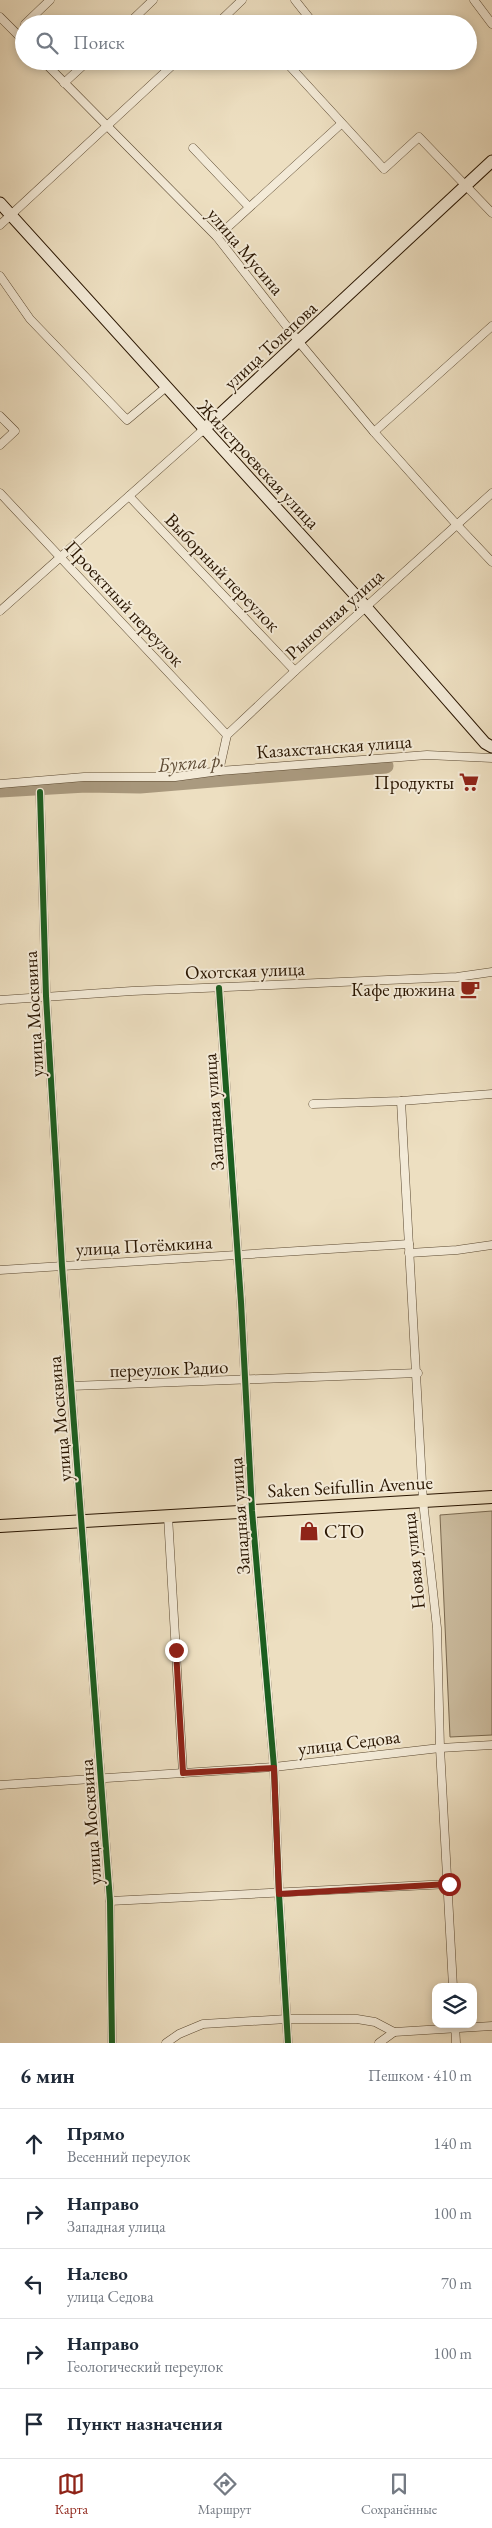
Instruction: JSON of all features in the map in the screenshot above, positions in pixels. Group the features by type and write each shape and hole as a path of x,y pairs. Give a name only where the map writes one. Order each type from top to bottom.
{"main road":[{"name":"Saken Seifullin Avenue","path":"0,1526 492,1497"}],"street":[{"path":"34,15 50,0"},
{"path":"137,15 153,0"},
{"path":"226,15 242,0"},
{"path":"295,0 307,15"},
{"path":"474,0 492,24"},
{"path":"0,17 15,31"},
{"name":"улица Мусина","path":"52,70 217,237 299,342 374,432 492,562"},
{"path":"64,83 78,70"},
{"path":"0,225 167,70"},
{"path":"293,70 384,169 419,137 492,213"},
{"path":"217,237 341,124"},
{"path":"193,148 248,207"},
{"name":"улица Толепова","path":"0,611 203,430 492,161"},
{"name":"Жилстроевская улица","path":"0,203 203,430 366,607 485,743 492,747"},
{"path":"0,276 30,319 127,420 165,388"},
{"path":"374,432 492,326"},
{"path":"0,416 15,431 0,445"},
{"name":"Проектный переулок","path":"0,493 227,735"},
{"name":"Рыночная улица","path":"227,735 294,671 492,493"},
{"name":"Выборный переулок","path":"129,496 294,671"},
{"path":"219,771 227,735"},
{"name":"Казахстанская улица","path":"0,784 84,777 175,777 219,771 428,755 492,758"},
{"name":"улица Москвина","path":"40,792 46,996 62,1266 110,1901 112,2043"},
{"name":"Охотская улица","path":"0,1000 46,996 457,977 492,972"},
{"name":"Западная улица","path":"219,988 246,1380 252,1511 274,1768 288,2043"},
{"path":"313,1104 401,1101 492,1094"},
{"name":"Новая улица","path":"401,1101 418,1373 423,1501 437,1628 440,1748 449,1884 453,1983"},
{"name":"улица Потёмкина","path":"0,1270 238,1256 409,1249 457,1250 492,1246"},
{"name":"переулок Радио","path":"71,1386 418,1373"},
{"path":"168,1516 183,1773"},
{"name":"улица Седова","path":"0,1785 274,1768 440,1748 492,1745"},
{"path":"110,1901 449,1884"},
{"path":"166,2043 179,2034 203,2024 287,2019 357,2019 375,2022 394,2032"},
{"path":"477,2026 492,2026"},
{"path":"379,2043 394,2032 435,2028"},
{"path":"455,2028 456,2043"}],"shaded area":[{"path":"492,1511 492,1735 450,1737 440,1515"}],"waterway":[{"name":"Букпа р.","path":"0,790 86,785 140,786 386,766"}],"cycle path":[{"path":"40,792 46,996 62,1266 110,1901 112,2043"},
{"path":"219,988 241,1302 252,1511 274,1767 288,2043"}],"place":[{"name":"Продукты","path":"469,782"},
{"name":"Кафе дюжина","path":"470,989"},
{"name":"СТО","path":"309,1531"}],"route":[{"path":"176,1650 183,1773 274,1768 279,1894 449,1884"}]}
